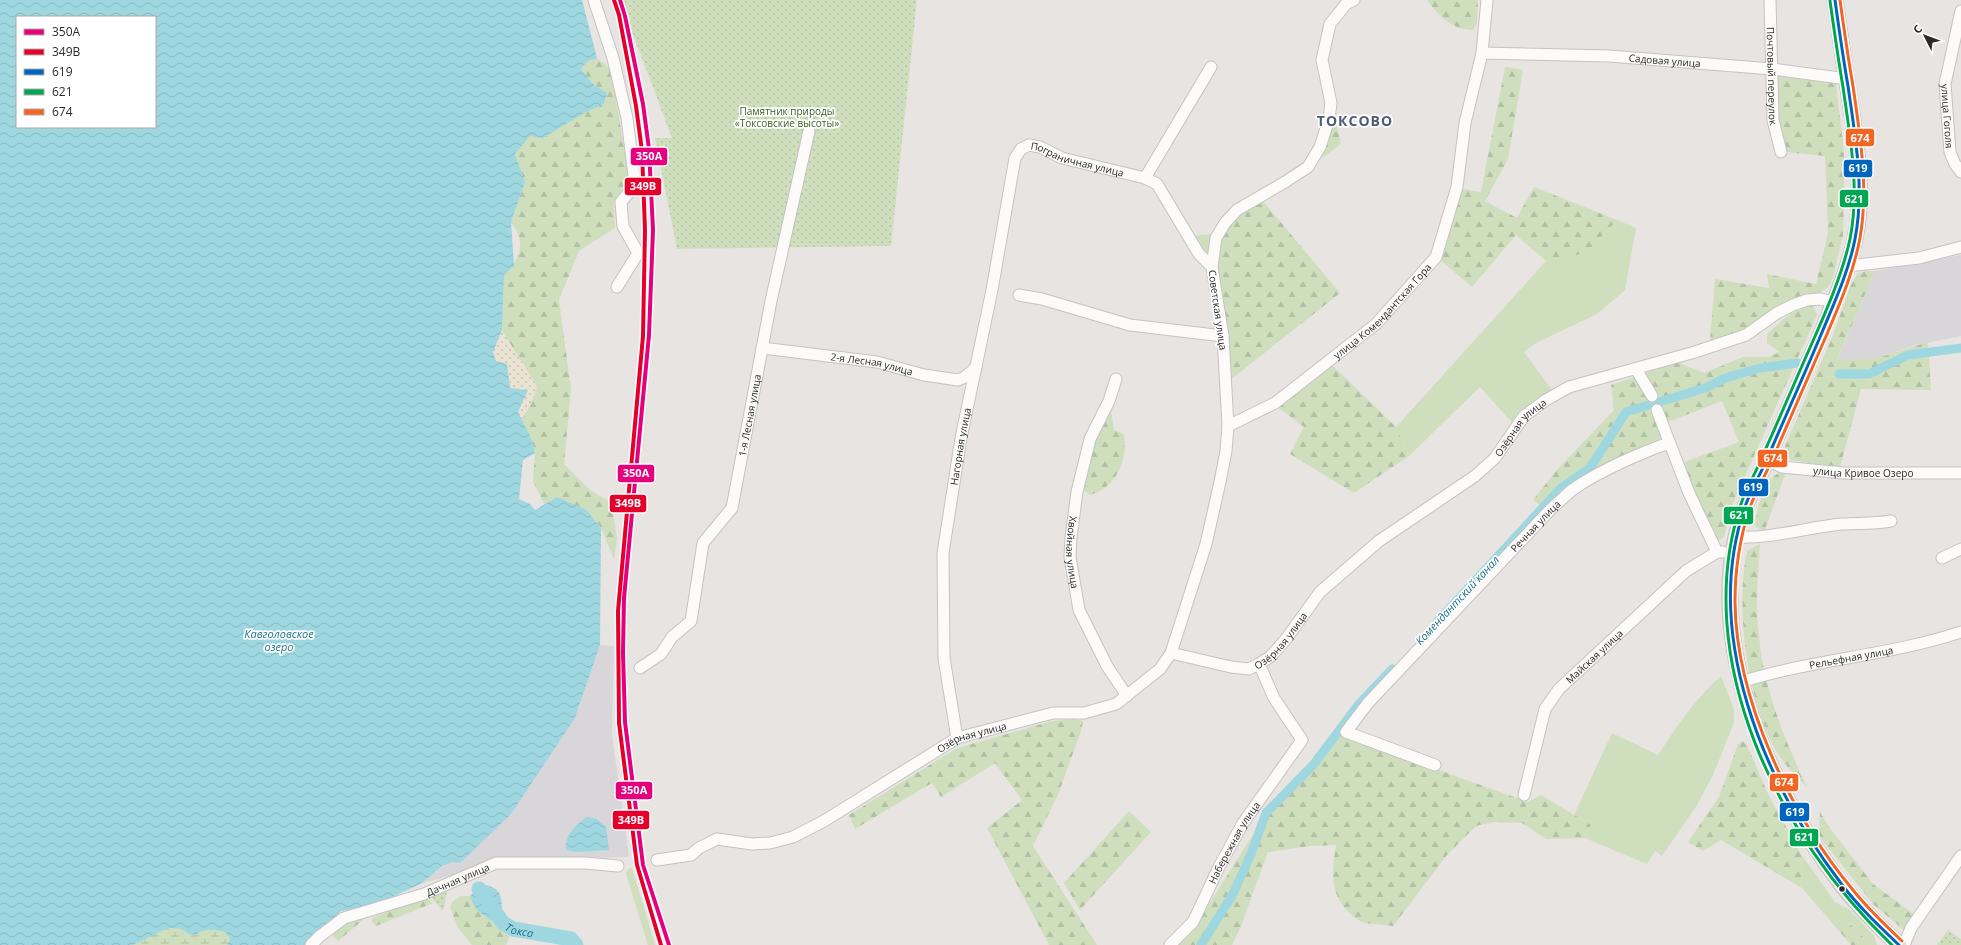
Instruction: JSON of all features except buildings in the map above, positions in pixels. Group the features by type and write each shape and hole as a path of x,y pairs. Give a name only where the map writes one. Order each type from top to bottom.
{"main road":[{"path":"1835,0 1856,139 1859,206 1855,236 1848,266 1834,302 1746,506 1736,537 1731,601 1736,657 1741,682 1750,716 1764,751 1795,812 1819,853 1860,907 1898,945"}],"street":[{"path":"594,0 613,58 627,118 635,184 621,202 623,226 638,253 617,287"},
{"name":"Советская улица","path":"1171,653 1206,544 1220,482 1228,426 1223,336 1212,267 1216,238 1225,223 1237,210 1308,167 1320,146 1329,119 1331,103 1322,60 1330,24 1346,4 1354,0"},
{"name":"улица Комендантская Гора","path":"1228,426 1275,403 1376,324 1436,257 1457,187 1465,123 1482,53 1487,0"},
{"name":"Почтовый переулок","path":"1770,0 1773,120 1781,152"},
{"name":"улица Гоголя","path":"1961,11 1945,84 1950,152 1955,164 1961,172"},
{"name":"Садовая улица","path":"1482,53 1609,56 1772,69 1847,79"},
{"path":"1145,178 1211,67"},
{"name":"1-я Лесная улица","path":"640,668 661,654 672,637 691,621 703,543 732,508 762,348 809,131"},
{"name":"Пограничная улица","path":"1015,158 1021,149 1029,145 1040,147 1062,158 1145,178 1157,184 1199,254 1212,267"},
{"name":"Нагорная улица","path":"957,738 944,658 944,553 961,438 992,290 1015,158"},
{"path":"1848,266 1919,258 1961,247"},
{"path":"1019,295 1042,299 1130,325 1223,336"},
{"name":"Озёрная улица","path":"658,860 691,855 699,848 717,839 764,843 793,837 824,821 957,738 1053,713 1084,713 1116,704 1160,669 1171,653 1231,667 1249,669 1271,656 1320,592 1379,541 1475,476 1495,458 1524,416 1546,400 1569,387 1636,369 1746,335 1777,313 1793,304 1807,300 1820,299 1834,302"},
{"name":"2-я Лесная улица","path":"762,348 877,362 924,375 958,380 965,377 976,367"},
{"path":"1636,369 1652,396"},
{"name":"Хвойная улица","path":"1116,379 1109,402 1090,439 1070,537 1070,557 1079,610 1107,666 1127,696"},
{"path":"1657,410 1689,493 1717,552 1734,553"},
{"name":"Речная улица","path":"1435,764 1346,732 1368,703 1551,509 1572,490 1651,449 1669,443"},
{"name":"улица Кривое Озеро","path":"1767,460 1782,467 1844,473 1961,473"},
{"path":"1736,537 1754,538 1843,524 1872,525 1891,521"},
{"path":"1942,558 1961,550"},
{"name":"Майская улица","path":"1524,795 1545,709 1559,689 1686,571 1717,552"},
{"name":"Рельефная улица","path":"1741,682 1799,666 1886,651 1940,639 1961,632"},
{"name":"Набережная улица","path":"1170,945 1193,922 1219,867 1243,823 1302,740 1274,698 1259,664"},
{"path":"1904,945 1911,928 1961,856"},
{"name":"Дачная улица","path":"311,945 320,936 344,918 424,894 496,864 585,863 618,866"}],"shaded area":[{"path":"1961,255 1961,336 1916,345 1878,358 1837,361 1875,271"},
{"path":"600,645 614,646 612,735 629,857 494,860 466,872 422,883 442,866 452,862 575,718"}],"green space":[{"name":"Памятник природы «Токсовские высоты»","path":"620,0 917,0 891,246 677,249 655,138 672,138"},
{"path":"1427,0 1478,0 1477,23 1473,30 1459,28 1452,25 1441,17"},
{"path":"597,58 611,69 629,178 614,201 615,228 579,251 559,300 571,389 564,464 591,491 611,502 617,538 614,559 601,528 587,510 557,497 544,504 533,481 535,453 532,440 521,421 531,404 514,351 502,330 504,276 510,270 520,250 519,236 511,222 525,182 515,154 530,136 604,104 607,93 592,83 581,69 588,61"},
{"path":"1505,67 1523,70 1508,159 1485,201 1517,218 1534,187 1617,220 1586,253 1546,261 1516,235 1472,287 1439,259 1461,189 1481,192"},
{"path":"1768,73 1836,83 1844,152 1843,235 1833,278 1827,288 1819,293 1806,295 1783,303 1743,332 1710,340 1715,279 1769,288 1767,274 1816,284 1828,233 1825,156 1775,151 1769,121"},
{"path":"1332,122 1336,122 1341,144 1322,158 1320,155"},
{"path":"1262,200 1340,293 1229,381 1215,267 1221,237 1238,212"},
{"path":"1617,220 1636,228 1625,290 1597,314 1536,343 1524,352 1554,393 1515,426 1480,387 1409,456 1396,427 1546,261 1586,253"},
{"path":"1216,234 1215,267 1193,238 1200,235"},
{"path":"1866,271 1875,271 1837,360 1878,358 1928,342 1931,390 1861,389 1840,467 1791,460 1785,456 1783,451 1833,335 1850,287 1857,274"},
{"path":"1813,306 1817,315 1733,503 1724,537 1717,541 1692,491 1682,463 1739,442 1722,401 1658,426 1661,438 1560,486 1542,507 1533,500 1556,471 1614,410 1611,385 1677,362 1704,373 1743,357 1769,357 1780,352 1767,343 1767,334 1794,312"},
{"path":"1332,365 1396,427 1409,456 1354,493 1290,454 1304,427 1279,408"},
{"path":"1111,409 1114,430 1124,434 1125,444 1122,463 1114,479 1107,486 1090,495 1084,490 1087,458 1095,437 1105,417"},
{"path":"1786,472 1764,532 1755,526 1755,520 1762,497 1768,483 1773,477 1777,474"},
{"path":"1760,544 1757,613 1765,675 1770,695 1783,732 1807,787 1787,766 1777,752 1758,708 1751,681 1746,654 1742,599 1747,551"},
{"path":"1721,676 1734,709 1734,723 1713,775 1697,805 1662,856 1655,851 1647,864 1585,838 1591,825 1574,815 1612,733 1658,755 1679,723 1703,694"},
{"path":"1073,719 1083,721 1081,731 1058,795 1033,846 1097,945 1049,945 987,828 1022,800 995,763 941,797 932,783 855,829 849,815 957,748 1052,721"},
{"path":"1333,732 1528,802 1541,795 1591,825 1585,838 1546,839 1522,823 1494,822 1476,826 1447,855 1393,926 1371,924 1360,921 1342,905 1334,887 1333,877 1336,845 1310,846 1268,852 1241,926 1232,945 1175,945 1196,925 1250,839"},
{"path":"1743,741 1747,745 1768,794 1801,854 1802,888 1721,840 1703,851 1688,842 1719,797 1738,744"},
{"path":"1129,811 1151,832 1080,910 1064,883"},
{"path":"1820,812 1829,827 1873,884 1915,915 1904,930 1874,905 1819,836"},
{"path":"1801,854 1835,902 1850,910 1874,936 1877,945 1871,945 1850,924 1827,917 1802,888"},
{"path":"629,868 632,868 655,945 648,945 626,874"},
{"path":"447,891 444,909 442,910 431,897"},
{"path":"461,896 470,896 478,911 498,926 503,923 513,929 506,945 472,945 458,928 450,907 453,901"},
{"path":"425,897 433,903 376,926 372,921 372,918"},
{"path":"361,917 363,920 338,941 333,936 333,933 347,921"},
{"path":"1827,917 1850,924 1871,945 1851,945"},
{"path":"167,928 182,929 188,934 196,935 206,930 221,931 225,932 230,939 227,945 133,945"},
{"path":"1948,930 1961,939 1961,945 1937,945"}],"sand":[{"path":"502,330 537,387 531,404 521,421 510,388 507,364 496,361 492,352"}],"water":[{"name":"Кавголовское озеро","path":"0,0 582,0 597,58 588,61 581,69 592,83 607,93 604,104 584,113 543,138 530,136 515,154 525,182 511,222 514,265 504,276 502,330 493,352 496,361 507,364 510,388 528,390 518,412 532,440 535,453 523,460 519,499 530,504 535,510 557,497 587,510 601,528 600,645 575,718 511,814 460,863 452,862 442,866 422,883 376,905 341,911 304,945 227,945 230,939 225,932 206,930 196,935 188,934 182,929 168,928 133,945 0,945"},
{"path":"587,817 597,819 606,827 609,850 577,852 566,850 569,835 579,823"},
{"path":"486,885 496,889 500,895 503,912 513,929 503,923 498,926 481,914 475,907 470,896 475,891"}],"waterway":[{"name":"Комендантский канал","path":"1839,374 1869,374 1908,355 1961,348"},
{"name":"Комендантский канал","path":"1437,622 1561,488 1590,468 1626,412 1705,388 1725,378 1760,368 1798,363"},
{"name":"Комендантский канал","path":"1201,945 1233,894 1251,854 1266,813 1314,764 1359,704 1392,669"},
{"name":"Токса","path":"479,889 503,923 513,929 571,939 576,945"}],"transit line":[{"name":"349В","path":"614,0 619,15 636,106 642,151 645,230 643,336 618,611 619,723 637,865 661,945"},
{"name":"350А","path":"620,0 625,16 643,104 649,149 653,230 649,335 624,598 623,653 625,722 643,865 669,945"},
{"name":"619","path":"1835,0 1858,162 1859,201 1855,239 1845,274 1832,308 1768,457 1746,504 1734,553 1731,604 1736,654 1748,705 1765,754 1788,801 1814,845 1849,894 1862,909 1899,945"},
{"name":"674","path":"1840,0 1858,124 1864,181 1863,219 1860,238 1850,275 1837,311 1750,507 1743,530 1739,554 1735,602 1738,639 1745,678 1756,716 1771,755 1789,792 1830,860 1865,904 1902,941"},
{"name":"621","path":"1830,1 1853,163 1854,201 1850,239 1842,270 1818,330 1741,504 1728,563 1727,623 1736,684 1755,743 1781,800 1814,853 1851,902 1892,945"}],"district":[{"name":"ТОКСОВО","path":"1355,120"}]}
